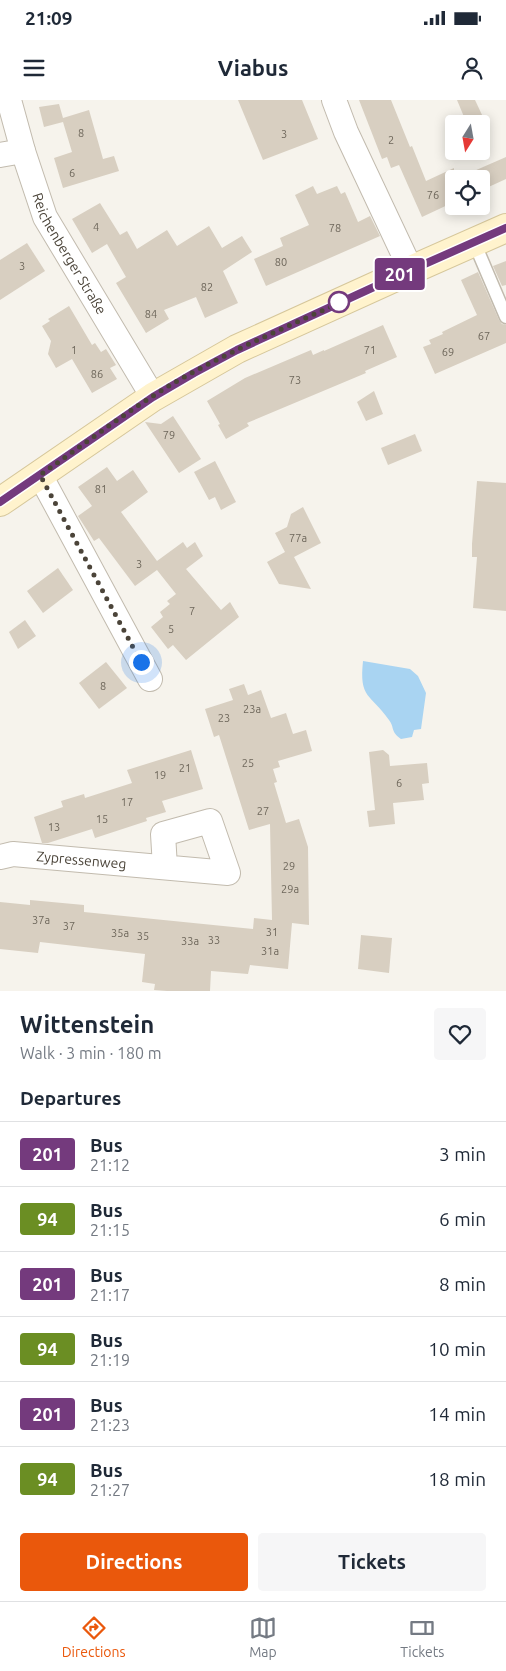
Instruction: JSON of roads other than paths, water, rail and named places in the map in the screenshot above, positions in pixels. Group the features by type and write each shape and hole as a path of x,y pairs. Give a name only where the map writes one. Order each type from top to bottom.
{"street":[{"name":"Reichenberger Straße","path":"9,100 11,153 45,217 153,397"},
{"path":"334,100 346,132 411,270"},
{"path":"0,502 153,397 237,350 506,228"},
{"path":"40,475 150,679"},
{"name":"Zypressenweg","path":"0,857 13,854 165,867"}],"lane":[{"path":"474,242 506,317"}],"water":[{"path":"363,661 410,669 418,676 426,693 421,729 414,730 412,737 401,739 394,732 389,720 367,695 363,682"}]}
